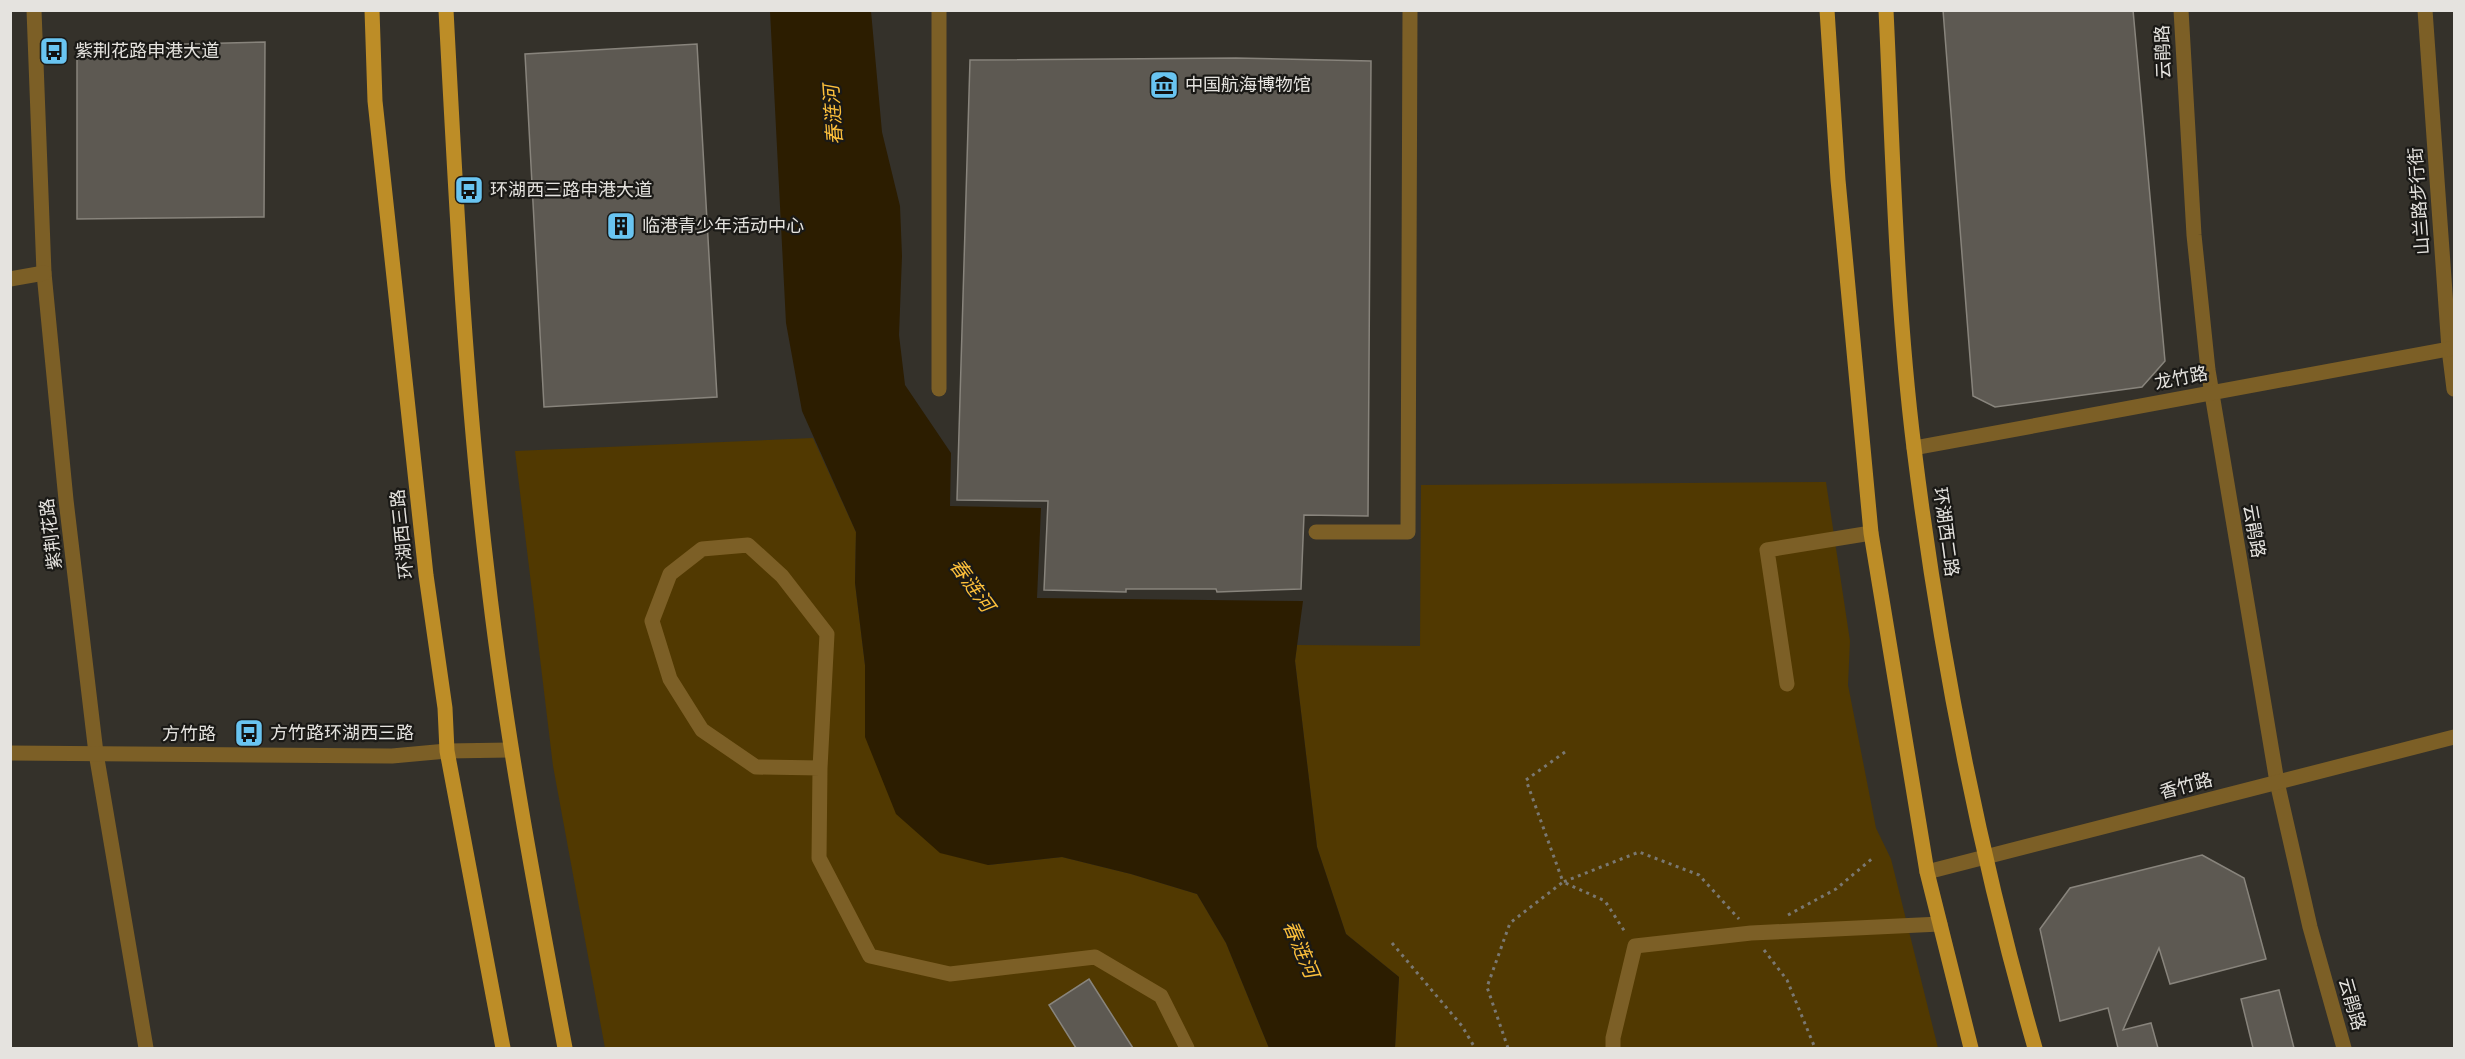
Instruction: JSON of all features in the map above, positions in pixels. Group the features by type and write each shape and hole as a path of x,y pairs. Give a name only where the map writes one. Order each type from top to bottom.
{"main road":[{"name":"环湖西三路","path":"372,10 375,101 447,751 503,1048"},
{"path":"446,10 466,368 487,572 511,750 565,1048"},
{"path":"1827,10 1838,180 1871,533 1927,872 1971,1048"},
{"name":"环湖西二路","path":"1887,10 1898,243 1914,448 1947,670 1987,858 2035,1048"}],"street":[{"name":"紫荆花路","path":"34,10 44,273 66,500 96,753 146,1048"},
{"path":"939,10 939,389"},
{"path":"1316,532 1408,532 1410,10"},
{"name":"云鹃路","path":"2181,10 2194,235 2211,392 2277,782 2310,927 2344,1048"},
{"name":"山兰路步行街","path":"2425,10 2454,389"},
{"path":"10,279 44,273"},
{"name":"龙竹路","path":"1914,448 2452,348"},
{"path":"1787,684 1767,550 1871,533"},
{"path":"820,768 756,767 702,730 670,679 652,621 670,574 702,549 748,545 782,576 827,634 820,768 819,858 870,956 950,974 1095,957 1161,996 1187,1048"},
{"name":"香竹路","path":"1927,872 2454,737"},
{"name":"方竹路","path":"10,753 392,756 447,751 511,750"},
{"path":"1613,1048 1613,1038 1635,946 1751,933 1940,924"}],"path":[{"path":"1565,752 1526,780 1563,882 1605,901 1635,946"},
{"path":"1783,917 1836,889 1874,857"},
{"path":"1508,1048 1487,987 1510,923 1563,882"},
{"path":"1392,943 1462,1026 1476,1048"}],"shaded area":[{"path":"813,438 856,532 855,583 865,665 988,865 1062,857 1131,874 1197,894 1226,943 1269,1048 605,1048 553,766 515,451"},
{"path":"1826,482 1850,641 1848,685 1876,828 1891,859 1938,1048 1395,1048 1399,977 1346,934 1317,847 1295,661 1297,645 1420,646 1421,485"}],"water":[{"name":"春涟河","path":"770,11 871,11 882,132 900,206 902,256 899,335 905,385 951,453 950,506 1041,508 1037,598 1303,601 1295,661 1317,847 1346,934 1399,977 1395,1048 1269,1048 1226,943 1197,894 1131,874 1062,857 988,865 940,853 896,814 865,737 865,665 855,583 856,532 802,411 786,323"}],"building":[{"path":"1943,10 2133,10 2165,361 2142,387 1995,407 1973,396"},
{"path":"265,42 264,217 77,219 77,47"},
{"name":"临港青少年活动中心","path":"697,44 717,397 544,407 525,54"},
{"name":"中国航海博物馆","path":"1236,58 1371,61 1368,516 1304,515 1301,589 1217,592 1216,589 1126,589 1126,592 1044,590 1048,501 957,500 970,60"},
{"path":"2202,855 2244,878 2266,959 2170,984 2159,948 2123,1030 2151,1023 2158,1048 2118,1048 2108,1008 2060,1021 2040,929 2070,888"},
{"path":"1089,979 1133,1048 1076,1048 1049,1005"},
{"path":"2279,990 2294,1048 2253,1048 2241,999"}],"place":[{"name":"紫荆花路申港大道","path":"54,51"},
{"name":"中国航海博物馆","path":"1164,85"},
{"name":"环湖西三路申港大道","path":"469,190"},
{"name":"临港青少年活动中心","path":"621,226"},
{"name":"方竹路环湖西三路","path":"249,733"}]}
